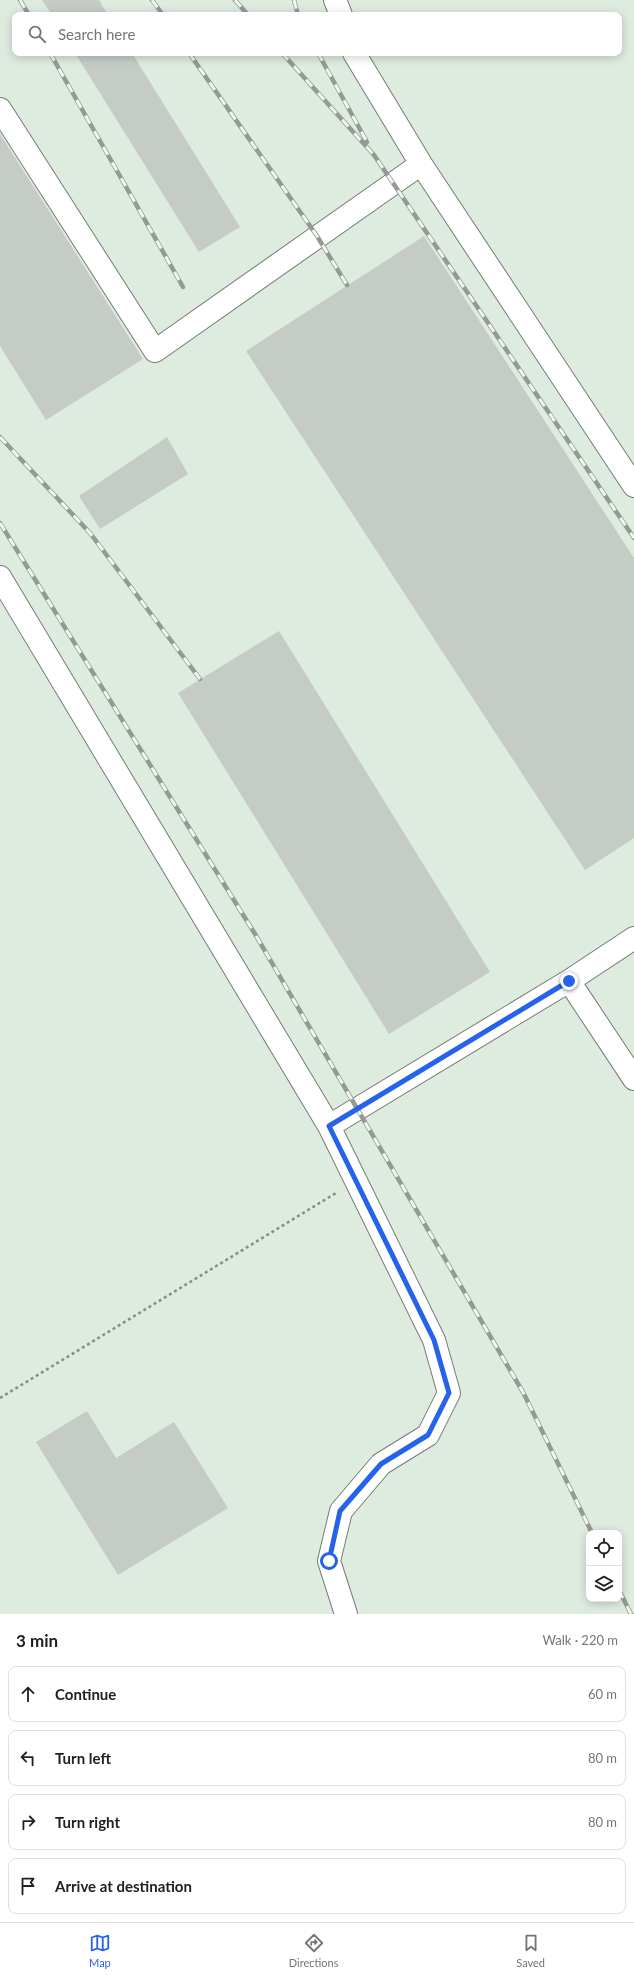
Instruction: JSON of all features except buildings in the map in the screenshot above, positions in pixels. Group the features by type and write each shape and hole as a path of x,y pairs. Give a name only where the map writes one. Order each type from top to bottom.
{"lane":[{"path":"335,0 340,12"},
{"path":"356,56 421,164 634,486"},
{"path":"0,109 155,351 421,164"},
{"path":"0,577 329,1126 434,1340 449,1393 428,1435 381,1464 340,1511 329,1561 346,1614"},
{"path":"329,1126 569,981 634,938"},
{"path":"569,981 634,1079"}],"path":[{"path":"0,1398 356,1181"}],"shaded area":[{"path":"0,0 634,0 634,1614 0,1614"}],"railway":[{"path":"20,0 27,12"},
{"path":"152,0 161,12"},
{"path":"235,0 245,12"},
{"path":"294,0 297,12"},
{"path":"52,56 183,287"},
{"path":"191,56 317,236 347,285"},
{"path":"285,56 374,155 634,538"},
{"path":"320,56 367,142"},
{"path":"0,437 90,533 200,679"},
{"path":"0,523 255,934 524,1394 591,1530"},
{"path":"622,1596 631,1614"}],"route":[{"path":"329,1561 340,1511 381,1464 428,1435 449,1393 434,1340 329,1126 569,981"}]}
